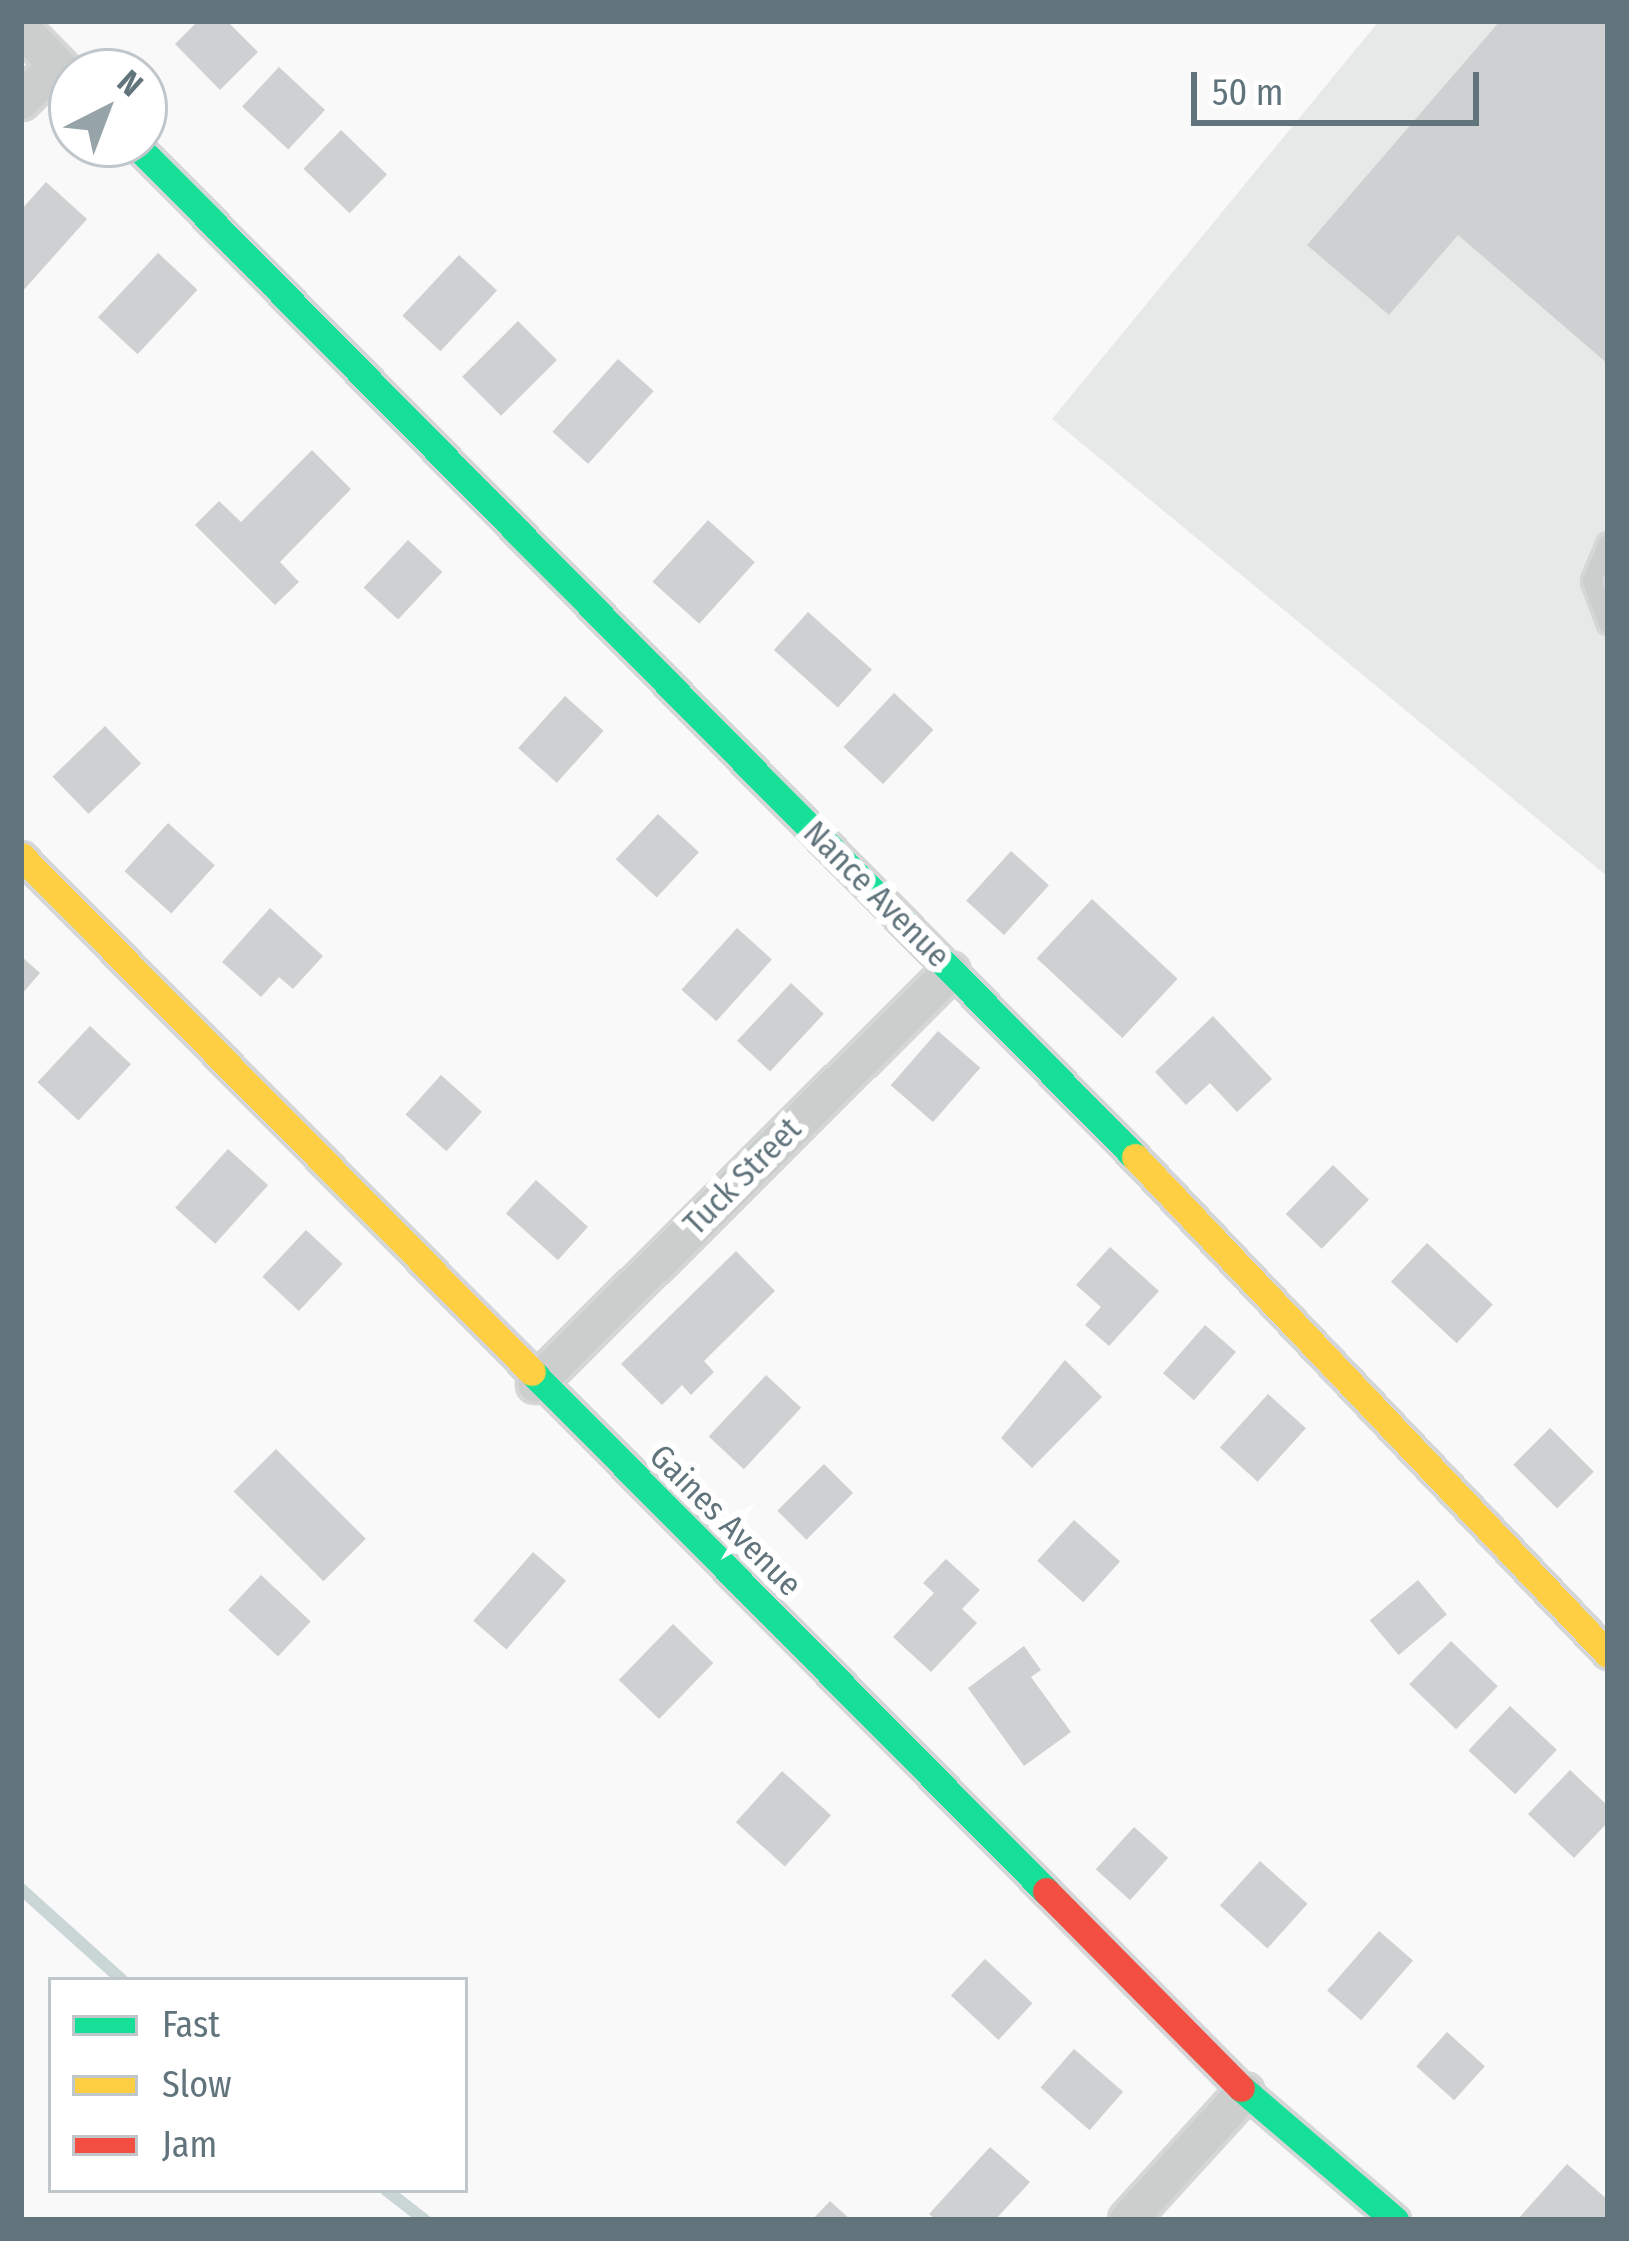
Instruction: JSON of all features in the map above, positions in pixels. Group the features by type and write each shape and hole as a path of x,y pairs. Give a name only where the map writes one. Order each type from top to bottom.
{"street":[{"path":"21,28 48,56"},
{"path":"21,100 48,82"},
{"name":"Nance Avenue","path":"160,168 950,970 1608,1654"},
{"name":"Gaines Avenue","path":"21,856 536,1384 1245,2092 1395,2220"},
{"name":"Tuck Street","path":"536,1384 950,970"},
{"path":"1128,2220 1245,2092"}],"lane":[{"path":"1608,543 1592,581 1608,624"}],"shaded area":[{"path":"1379,21 1608,21 1608,877 1052,419"}],"building":[{"path":"198,21 227,21 258,52 220,90 175,44"},
{"path":"1500,21 1608,21 1608,364 1458,235 1389,315 1307,245"},
{"path":"279,67 325,110 288,149 242,106"},
{"path":"341,130 387,174 350,213 303,169"},
{"path":"46,182 87,219 21,293 21,210"},
{"path":"158,253 197,290 137,354 98,317"},
{"path":"459,255 497,290 440,351 402,316"},
{"path":"518,321 557,360 501,416 462,377"},
{"path":"618,359 654,391 588,464 552,432"},
{"path":"312,450 351,489 280,562 299,582 275,605 195,525 219,501 241,522"},
{"path":"708,520 755,562 699,624 652,582"},
{"path":"408,540 442,572 398,620 364,588"},
{"path":"808,612 872,670 838,707 774,650"},
{"path":"894,693 933,730 883,784 844,747"},
{"path":"565,696 604,731 557,783 518,748"},
{"path":"105,726 141,763 89,814 52,777"},
{"path":"658,814 699,852 657,898 616,859"},
{"path":"168,823 215,865 171,913 125,871"},
{"path":"1011,851 1049,885 1004,935 966,901"},
{"path":"1092,899 1178,979 1122,1038 1037,958"},
{"path":"270,908 323,956 293,989 279,977 261,997 222,962"},
{"path":"737,928 772,959 716,1021 681,990"},
{"path":"21,956 40,973 21,995"},
{"path":"791,983 824,1014 770,1071 737,1041"},
{"path":"1213,1016 1272,1079 1237,1112 1210,1083 1186,1105 1155,1072"},
{"path":"90,1026 131,1064 78,1121 37,1082"},
{"path":"938,1031 980,1068 933,1122 891,1085"},
{"path":"441,1075 482,1112 446,1151 406,1114"},
{"path":"228,1149 268,1185 215,1244 175,1208"},
{"path":"1333,1165 1369,1200 1322,1249 1286,1214"},
{"path":"536,1180 588,1227 558,1260 506,1213"},
{"path":"306,1230 343,1264 299,1311 262,1277"},
{"path":"1427,1243 1493,1304 1457,1343 1391,1282"},
{"path":"1110,1247 1159,1291 1109,1346 1085,1325 1101,1307 1076,1285"},
{"path":"736,1251 775,1291 704,1361 714,1372 691,1395 682,1385 662,1405 621,1364"},
{"path":"1205,1325 1236,1352 1194,1400 1163,1373"},
{"path":"1065,1360 1102,1397 1032,1468 1001,1438"},
{"path":"766,1375 801,1408 744,1469 709,1436"},
{"path":"1268,1394 1306,1428 1258,1482 1220,1448"},
{"path":"1550,1428 1594,1472 1557,1509 1513,1465"},
{"path":"276,1449 366,1539 323,1581 234,1491"},
{"path":"824,1464 853,1493 806,1540 777,1511"},
{"path":"1074,1520 1120,1561 1083,1602 1037,1561"},
{"path":"533,1552 566,1581 507,1650 473,1621"},
{"path":"946,1559 980,1590 962,1609 977,1623 931,1672 893,1637 934,1593 923,1583"},
{"path":"261,1575 311,1621 278,1656 228,1610"},
{"path":"1418,1580 1447,1614 1399,1655 1370,1620"},
{"path":"673,1624 713,1663 659,1719 619,1680"},
{"path":"1451,1641 1498,1686 1456,1729 1409,1684"},
{"path":"1024,1646 1041,1670 1031,1677 1071,1732 1024,1766 968,1688"},
{"path":"1510,1706 1557,1750 1515,1794 1468,1751"},
{"path":"1570,1770 1608,1806 1608,1822 1574,1858 1528,1814"},
{"path":"782,1771 831,1815 785,1866 736,1822"},
{"path":"1134,1827 1168,1858 1130,1900 1096,1869"},
{"path":"1260,1861 1308,1904 1267,1948 1220,1906"},
{"path":"1379,1931 1413,1961 1361,2020 1327,1991"},
{"path":"985,1959 1033,2003 998,2040 951,1996"},
{"path":"1447,2032 1485,2066 1454,2100 1416,2066"},
{"path":"1074,2049 1123,2092 1090,2130 1041,2087"},
{"path":"990,2147 1030,2182 995,2220 936,2220 929,2214"},
{"path":"1567,2164 1608,2200 1608,2220 1517,2220"},
{"path":"830,2201 851,2220 812,2220"}],"waterway":[{"path":"21,1889 119,1977"},
{"path":"390,2193 425,2220"}],"traffic: fast":[{"path":"159,168 1135,1157"},
{"path":"532,1372 1046,1891"},
{"path":"1241,2088 1395,2220"}],"traffic: slow":[{"path":"21,856 532,1372"},
{"path":"1135,1157 1608,1654"}],"traffic: jam":[{"path":"1046,1891 1241,2088"}]}
